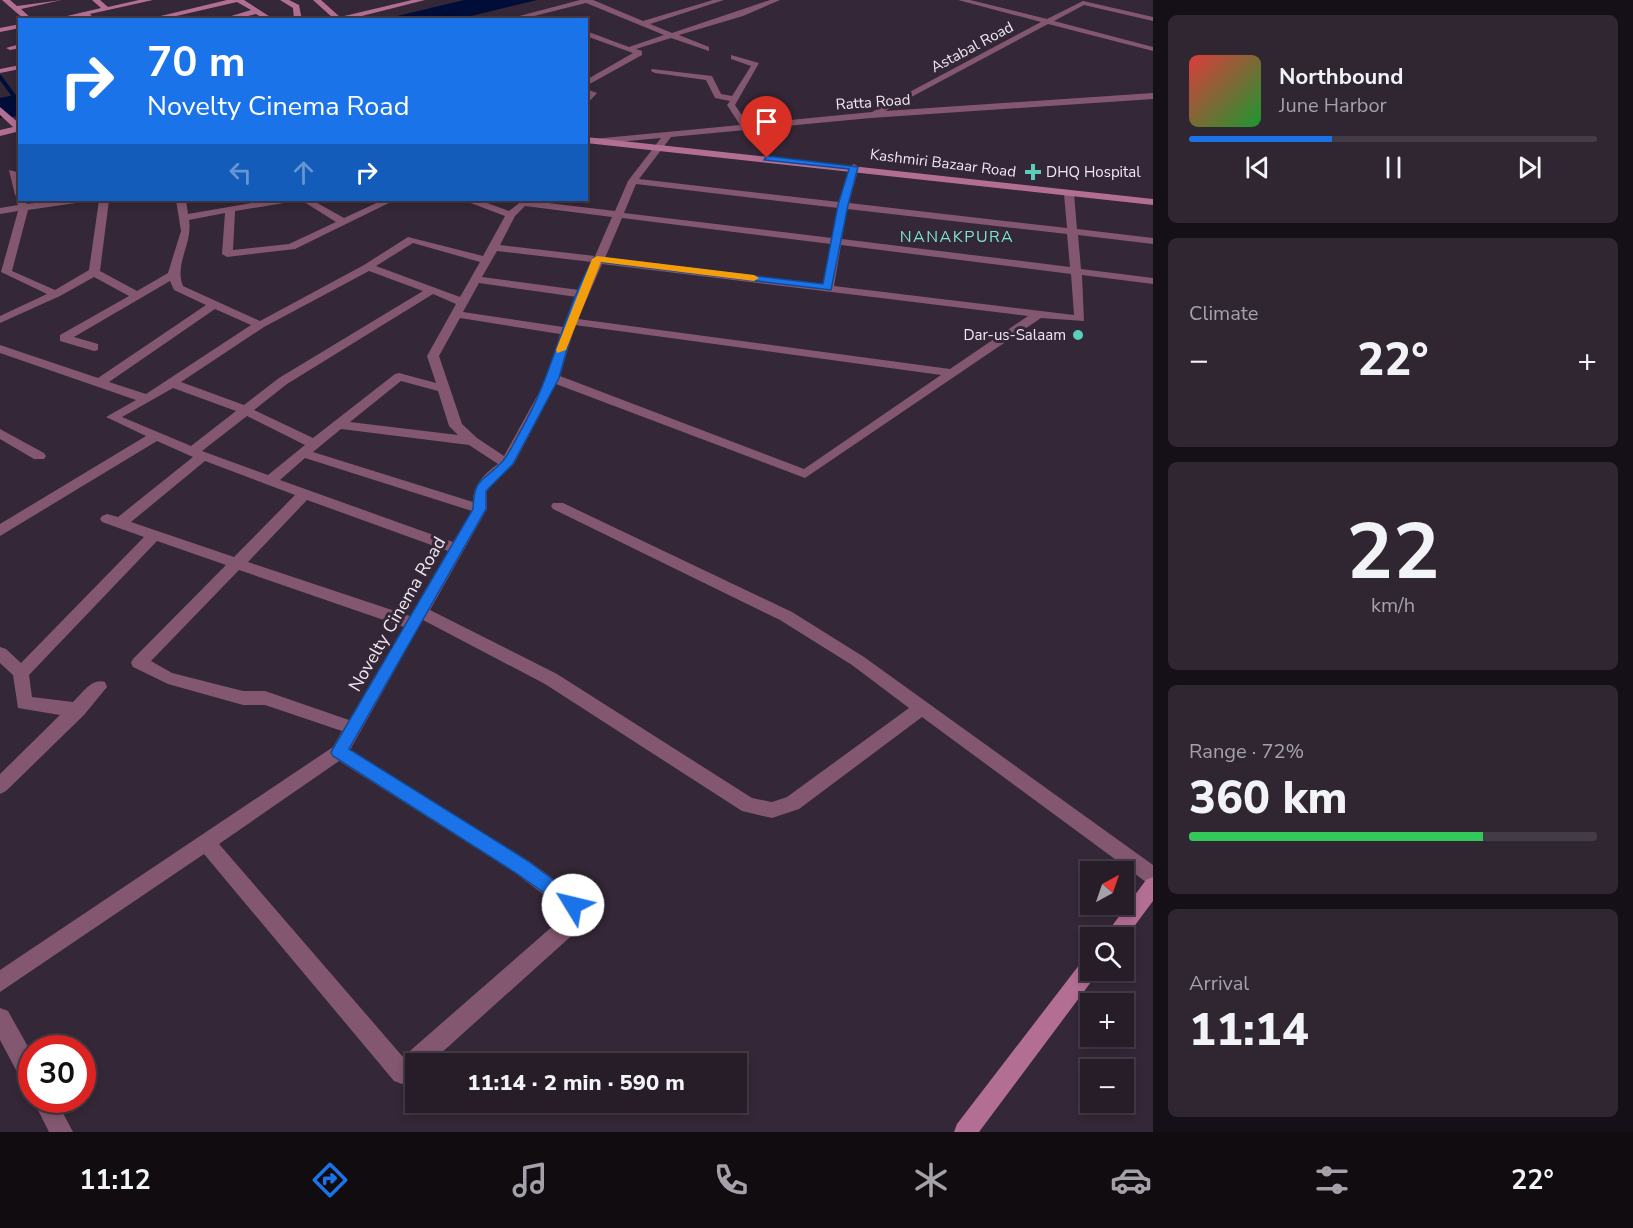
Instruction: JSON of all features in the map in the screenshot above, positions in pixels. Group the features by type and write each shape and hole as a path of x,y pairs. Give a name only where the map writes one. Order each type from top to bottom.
{"street":[{"path":"6,0 28,18"},
{"path":"16,8 58,0"},
{"path":"97,1 109,0"},
{"path":"62,18 149,0"},
{"path":"156,18 238,0 269,18"},
{"path":"284,0 296,7 298,18"},
{"path":"317,0 335,18"},
{"path":"340,18 421,0"},
{"path":"514,18 587,0 706,49"},
{"path":"641,24 720,0"},
{"path":"629,49 668,35 736,18 776,0"},
{"path":"962,0 1153,49"},
{"path":"97,1 107,9"},
{"path":"1082,2 1153,19"},
{"name":"Astabal Road","path":"871,115 1049,22 1082,2"},
{"path":"229,18 258,11"},
{"path":"84,13 90,18"},
{"path":"532,13 544,18"},
{"path":"0,30 18,26"},
{"path":"588,34 639,54 588,83"},
{"path":"10,48 18,46"},
{"path":"734,57 756,65 731,105 745,126"},
{"path":"0,71 18,67"},
{"path":"655,71 709,78 718,96 735,99"},
{"name":"Ratta Road","path":"591,140 664,141 745,126 1153,96"},
{"path":"0,110 18,126"},
{"path":"0,133 18,127"},
{"name":"Kashmiri Bazaar Road","path":"591,140 664,141 1069,194 1153,202"},
{"name":"Novelty Cinema Road","path":"0,982 339,752 480,509 480,490 493,474 507,464 553,378 569,326 633,181 664,141"},
{"path":"828,287 843,205 854,167"},
{"path":"12,172 18,189"},
{"path":"633,181 1153,241"},
{"path":"492,247 1080,319 1069,194"},
{"path":"0,211 23,204 63,201"},
{"path":"94,273 104,201"},
{"path":"181,201 186,231 173,275 178,288 260,325"},
{"path":"184,218 278,201"},
{"path":"308,201 343,222"},
{"path":"230,209 227,254 291,247 388,201"},
{"path":"474,201 511,214"},
{"path":"507,464 472,441 456,426 433,356 519,201 618,216 1153,281"},
{"path":"23,204 6,272 56,294"},
{"path":"457,549 198,454 112,417 147,399 260,325 368,267 412,239 485,260"},
{"path":"368,267 462,302"},
{"path":"0,320 94,273"},
{"path":"94,273 137,296"},
{"path":"94,347 64,338 173,275"},
{"path":"475,279 582,294"},
{"path":"432,290 283,381 245,410 198,454 113,521 237,563 417,618 551,679 748,804 772,810 793,803 920,709"},
{"path":"99,383 214,304"},
{"path":"455,314 953,373"},
{"path":"553,378 805,474 1039,314"},
{"path":"0,349 147,399"},
{"path":"270,481 308,448 399,377 444,389"},
{"path":"171,383 245,410 308,448 480,509"},
{"path":"338,425 472,441"},
{"path":"0,433 39,456"},
{"path":"0,531 156,436"},
{"path":"305,494 139,663 168,678 243,698 265,698 353,728"},
{"path":"558,506 786,616 858,661 920,709 1153,876"},
{"path":"21,673 154,535"},
{"path":"0,652 21,673 24,703 78,710"},
{"path":"0,786 99,687"},
{"path":"206,842 402,1073 572,922 573,905 522,867 339,752"},
{"path":"1121,927 1153,886"},
{"path":"965,1132 1080,980"},
{"path":"0,1019 18,1052"},
{"path":"51,1113 62,1132"}],"water":[{"path":"464,0 537,0 463,18 389,18"},
{"path":"18,94 18,116 0,118 0,98"}],"waterway":[{"path":"0,77 18,101"}],"slow traffic":[{"path":"561,350 597,259 754,278"}],"place":[{"name":"DHQ Hospital","path":"1033,172"},
{"name":"Dar-us-Salaam","path":"1078,335"}],"district":[{"name":"NANAKPURA","path":"957,237"}],"route":[{"path":"573,905 522,867 339,752 480,509 480,490 493,474 507,464 528,428 553,378 567,331 597,259 828,287 843,205 854,167 767,158"}]}
